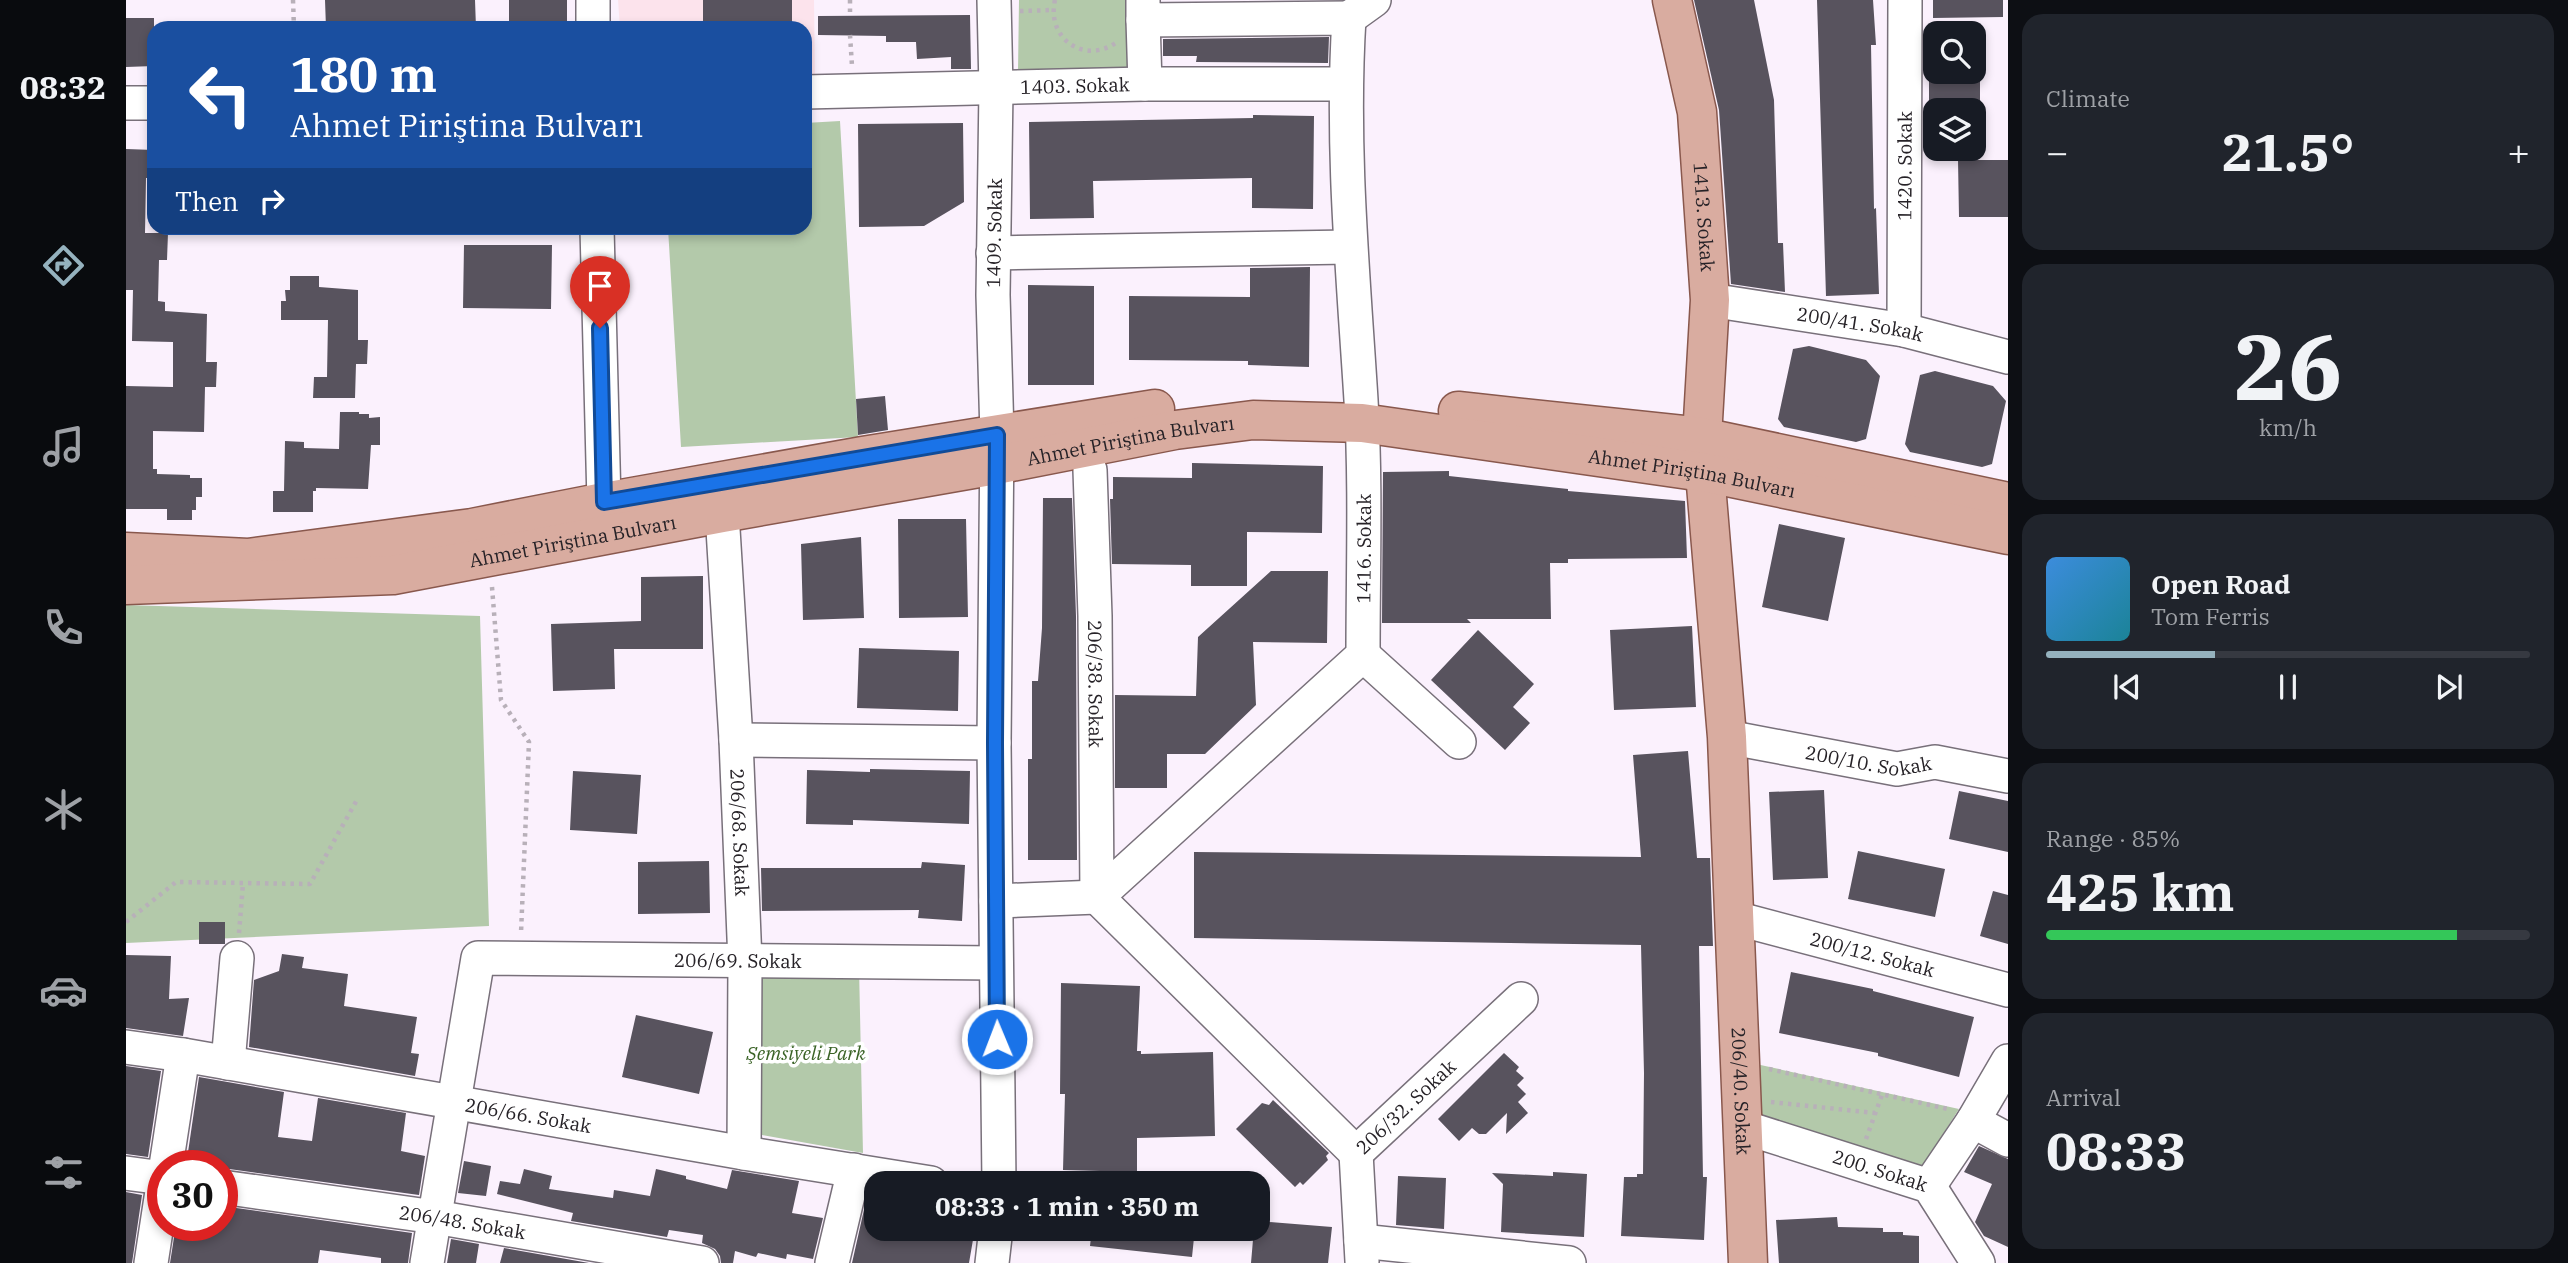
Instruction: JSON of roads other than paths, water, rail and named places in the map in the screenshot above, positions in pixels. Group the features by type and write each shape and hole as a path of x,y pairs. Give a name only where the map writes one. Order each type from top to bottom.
{"main road":[{"name":"1413. Sokak","path":"1672,0 1697,112 1710,300 1703,455"},
{"name":"Ahmet Piriştina Bulvarı","path":"126,585 393,575 722,513 1255,394 1362,412 1703,455 2008,502"},
{"name":"Ahmet Piriştina Bulvarı","path":"126,552 248,558 472,528 604,502 997,450"},
{"name":"Ahmet Piriştina Bulvarı","path":"1703,455 2008,535"},
{"path":"1703,455 1727,737"},
{"name":"206/40. Sokak","path":"1727,737 1748,1263"}],"street":[{"path":"593,0 593,21"},
{"name":"1409. Sokak","path":"995,0 993,253 997,450"},
{"name":"1420. Sokak","path":"1904,330 1905,0"},
{"path":"1145,84 1137,18 1362,9"},
{"name":"1416. Sokak","path":"1362,9 1345,85 1350,247 1362,412 1363,655"},
{"name":"1403. Sokak","path":"812,92 1145,84 1345,85"},
{"path":"126,103 147,103"},
{"path":"597,235 604,502"},
{"path":"993,253 1350,247"},
{"name":"200/41. Sokak","path":"1710,300 1904,330 2008,357"},
{"path":"997,450 995,743 999,1171"},
{"name":"206/38. Sokak","path":"1090,470 1095,616 1097,897"},
{"name":"206/68. Sokak","path":"722,513 736,740 745,962 744,1153"},
{"path":"996,901 1097,897 1363,655 1459,742"},
{"name":"200/10. Sokak","path":"1727,737 1896,769 1935,762 2008,776"},
{"path":"736,740 995,743"},
{"path":"1097,897 1356,1153"},
{"name":"200/12. Sokak","path":"1735,918 2008,990"},
{"path":"228,1063 237,958"},
{"name":"206/69. Sokak","path":"455,1102 478,958 996,963"},
{"name":"206/32. Sokak","path":"1521,999 1356,1153 1362,1252 1569,1263"},
{"name":"206/66. Sokak","path":"126,1047 864,1172"},
{"path":"168,1150 183,1055"},
{"path":"1929,1186 1975,1118 2008,1061"},
{"name":"200. Sokak","path":"1742,1096 1929,1186 1978,1263"},
{"path":"427,1263 455,1102"},
{"path":"1975,1118 2008,1140"},
{"path":"832,1263 855,1170"},
{"path":"126,1173 147,1176"},
{"name":"206/48. Sokak","path":"238,1189 435,1217 702,1263"},
{"path":"151,1263 154,1241"}],"park label":[{"name":"Şemsiyeli Park","path":"806,1053"}]}
